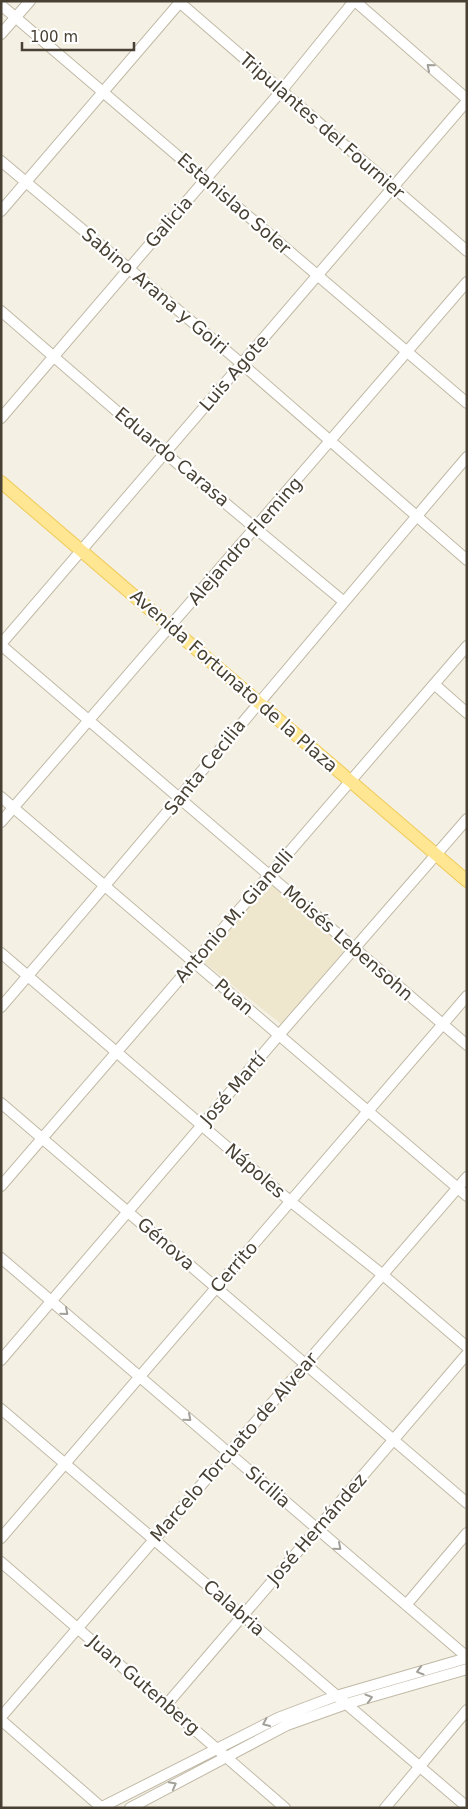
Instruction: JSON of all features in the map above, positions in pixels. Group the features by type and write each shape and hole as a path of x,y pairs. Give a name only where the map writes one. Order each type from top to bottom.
{"main road":[{"name":"Avenida Fortunato de la Plaza","path":"1,482 172,626 467,881"}],"street":[{"path":"1,34 30,1"},
{"path":"354,1 467,100"},
{"name":"Galicia","path":"1,418 282,90 354,1"},
{"path":"1,211 180,2"},
{"name":"Tripulantes del Fournier","path":"180,2 467,252"},
{"name":"Estanislao Soler","path":"1,5 467,403"},
{"name":"Luis Agote","path":"1,645 467,100"},
{"name":"Sabino Arana y Goiri","path":"1,161 128,270 242,364 329,442 467,560"},
{"name":"Alejandro Fleming","path":"1,822 467,282"},
{"name":"Eduardo Carasa","path":"1,311 165,453 257,527 343,601"},
{"name":"Santa Cecilia","path":"1,1007 180,799 258,702 467,457"},
{"name":"Moisés Lebensohn","path":"1,645 467,1045"},
{"name":"Antonio M. Gianelli","path":"1,1186 467,646"},
{"path":"434,684 467,713"},
{"name":"Puan","path":"1,798 467,1196"},
{"name":"José Martí","path":"1,1360 467,819"},
{"name":"Nápoles","path":"1,953 290,1201 383,1275 467,1347"},
{"name":"Cerrito","path":"1,1538 467,996"},
{"name":"Génova","path":"1,1103 467,1503"},
{"name":"Marcelo Torcuato de Alvear","path":"1,1718 467,1177"},
{"name":"Sicilia","path":"1,1258 467,1657"},
{"name":"José Hernández","path":"167,1704 467,1354"},
{"name":"Calabria","path":"1,1409 467,1807"},
{"path":"406,1605 467,1533"},
{"name":"Juan Gutenberg","path":"1,1562 285,1808"},
{"path":"1,1718 101,1808 271,1721 336,1696 467,1657"},
{"path":"130,1808 274,1732 346,1704 467,1669"},
{"path":"385,1808 467,1710"}],"shaded area":[{"path":"271,879 350,944 281,1024 201,960"}]}
